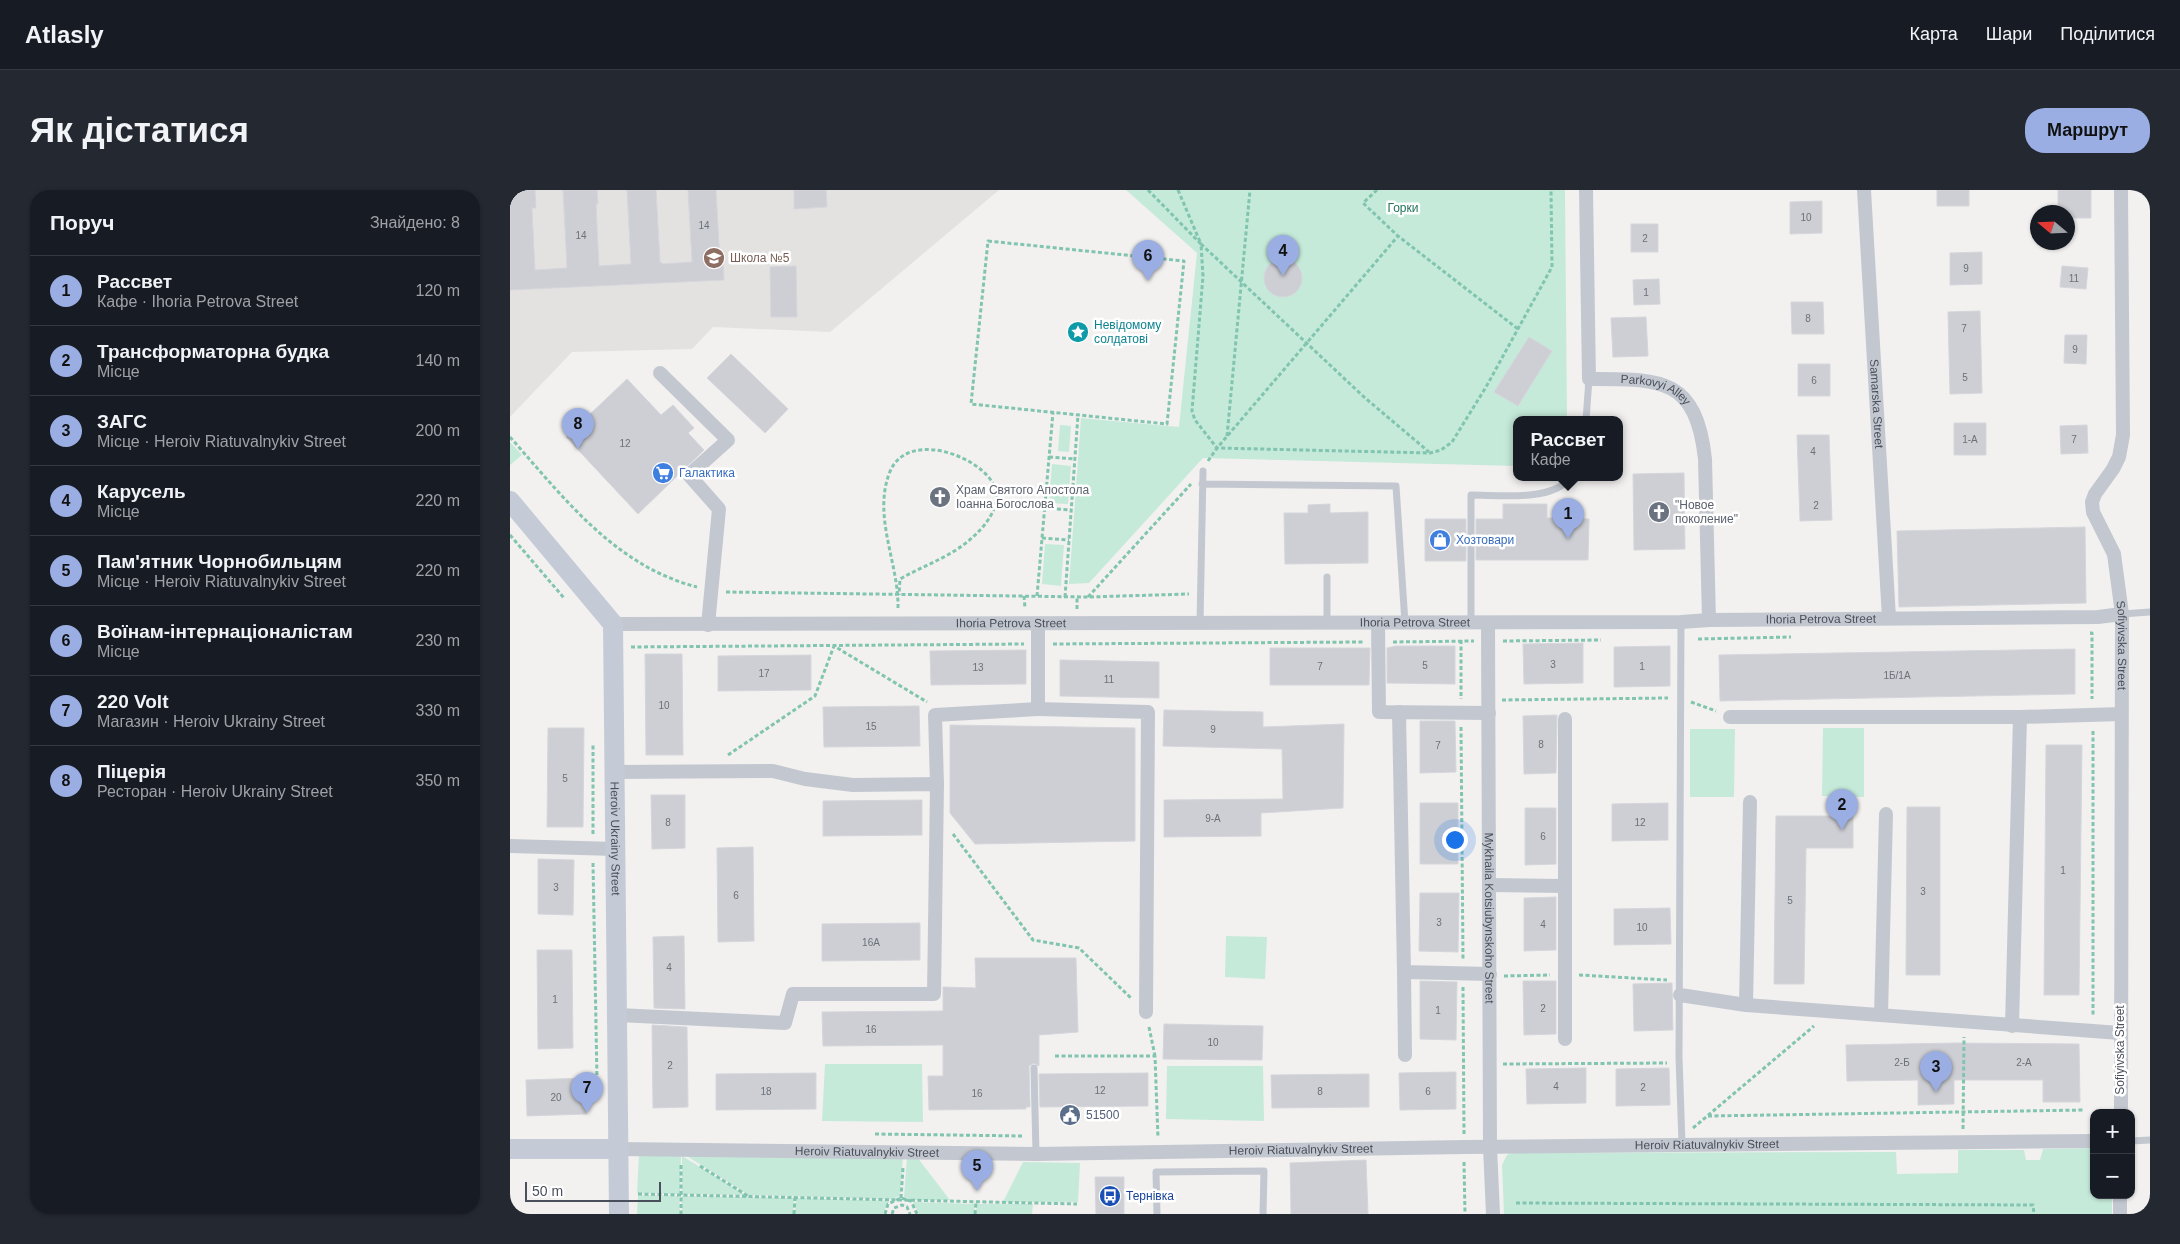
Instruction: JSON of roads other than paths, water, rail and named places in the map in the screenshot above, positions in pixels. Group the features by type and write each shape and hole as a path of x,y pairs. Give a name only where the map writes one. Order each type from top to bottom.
{"street":[{"path":"1586,190 1589,379"},
{"name":"Samarska Street","path":"1864,190 1889,618"},
{"name":"Sofiyivska Street","path":"2121,190 2123,435 2119,457 2114,469 2094,494 2092,502 2094,512 2114,554 2122,614 2121,1109"},
{"path":"660,373 728,440 689,475 718,509 708,624"},
{"name":"Parkovyi Alley","path":"1589,379 1645,379 1658,382 1682,396 1697,417 1705,459 1709,620"},
{"path":"510,501 613,624"},
{"name":"Ihoria Petrova Street","path":"613,624 1405,623 1466,627 1488,623 2098,617 2122,614"},
{"path":"1378,623 1379,712 1495,712"},
{"name":"Mykhaila Kotsiubynskoho Street","path":"1488,623 1495,712 1490,885 1495,975 1490,1146 1493,1214"},
{"name":"Heroiv Ukrainy Street","path":"613,624 619,1214"},
{"path":"1038,624 1038,709"},
{"path":"618,1015 785,1023 793,994 934,994 937,784 935,715 1038,709 1148,712 1146,1012"},
{"path":"1400,712 1405,1055"},
{"path":"1730,717 2020,717 2121,714"},
{"path":"2012,1026 2020,717"},
{"path":"1565,720 1565,1039"},
{"path":"614,772 773,771 805,779 853,785 937,784"},
{"path":"1746,1005 1750,802"},
{"path":"1881,1015 1886,814"},
{"path":"510,846 615,849"},
{"path":"1490,885 1565,886"},
{"path":"1404,972 1495,975"},
{"path":"1680,995 1746,1005 2120,1033"},
{"name":"Heroiv Riatuvalnykiv Street","path":"510,1149 1036,1154 1464,1147 1682,1141 2090,1141"},
{"path":"2120,1199 2120,1214"}],"lane":[{"path":"1586,416 1589,379"},
{"path":"1200,624 1202,471"},
{"path":"1466,627 1471,495 1544,494 1558,489 1567,481"},
{"path":"1202,484 1396,486 1405,623"},
{"path":"1326,624 1327,577"},
{"path":"2122,614 2150,612"},
{"path":"1681,622 1680,1063 1682,1141"},
{"path":"1034,1068 1036,1154"},
{"path":"2135,1141 2150,1140"},
{"path":"1157,1214 1156,1172 1264,1171 1263,1214"}],"place":[{"name":"Школа №5","path":"714,258"},
{"name":"Карусель","path":"1283,276"},
{"name":"Воїнам-інтернаціоналістам","path":"1148,281"},
{"name":"Невідомому солдатові","path":"1078,332"},
{"name":"Піцерія","path":"578,449"},
{"name":"Галактика","path":"663,473"},
{"name":"Храм Святого Апостола Іоанна Богослова","path":"940,497"},
{"name":"\"Новое поколение\"","path":"1659,512"},
{"name":"Рассвет","path":"1568,539"},
{"name":"Хозтовари","path":"1440,540"},
{"name":"Трансформаторна будка","path":"1842,830"},
{"name":"ЗАГС","path":"1936,1092"},
{"name":"220 Volt","path":"587,1113"},
{"name":"51500","path":"1070,1115"},
{"name":"Пам'ятник Чорнобильцям","path":"977,1191"},
{"name":"Тернівка","path":"1110,1196"}],"park label":[{"name":"Горки","path":"1403,208"}]}
